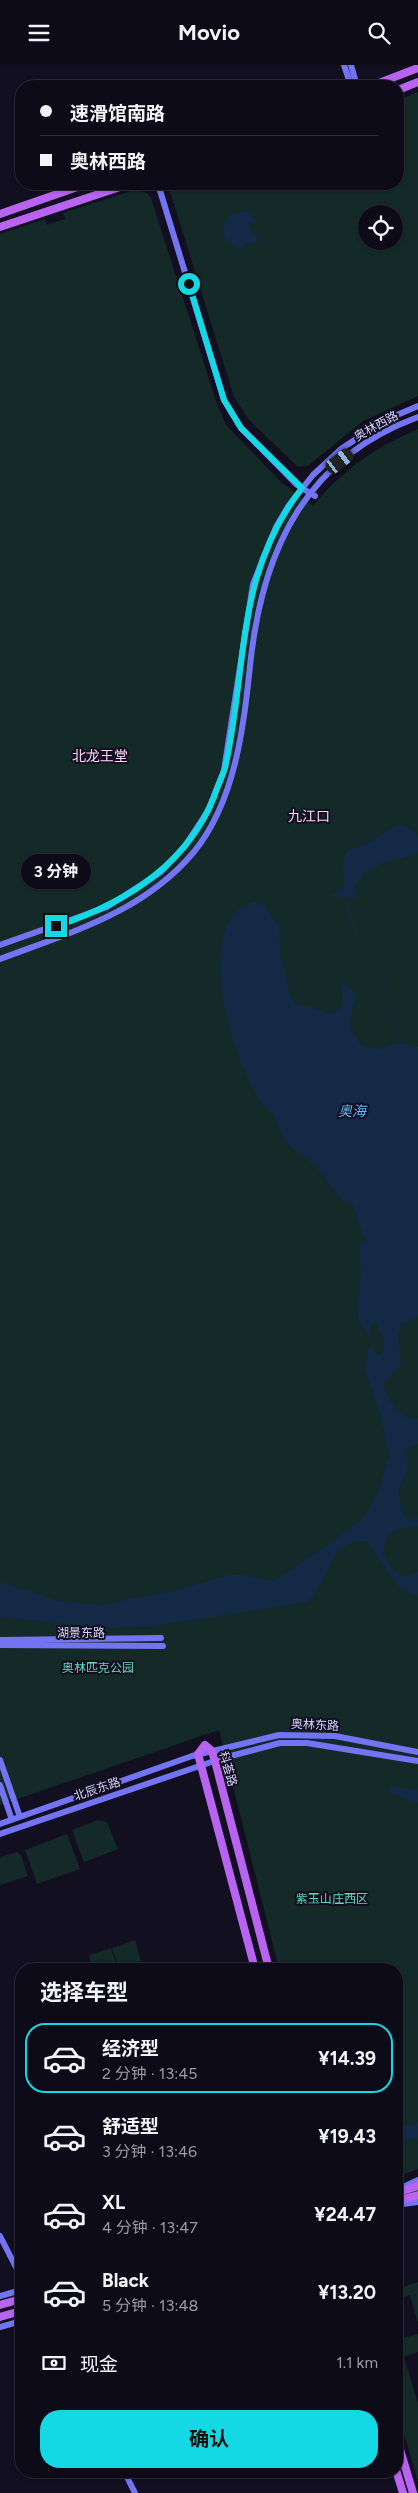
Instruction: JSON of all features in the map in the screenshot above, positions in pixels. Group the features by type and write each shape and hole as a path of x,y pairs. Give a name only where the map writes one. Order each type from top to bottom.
{"main road":[{"path":"344,65 349,80"},
{"path":"351,65 355,80"},
{"path":"387,80 418,68"},
{"path":"404,88 418,82"},
{"path":"0,214 69,190"},
{"path":"0,227 111,190"},
{"path":"160,190 224,400 241,428 302,488 312,495"},
{"name":"奥林西路","path":"0,945 107,907 161,872 185,846 208,811 224,770 240,675 245,625 260,562 276,527 302,488 320,468 351,441 382,421 418,406"},
{"name":"奥林西路","path":"0,959 130,907 165,882 194,852 216,817 236,762 246,710 258,614 270,563 284,533 335,467 358,448 389,429 418,417"},
{"name":"湖景东路","path":"0,1640 162,1642"},
{"name":"湖景东路","path":"0,1645 142,1642"},
{"name":"奥林东路","path":"212,1751 279,1735 309,1735 335,1736 418,1752"},
{"name":"奥林东路","path":"202,1765 280,1743 307,1743 418,1761"},
{"name":"科荟路","path":"253,1963 198,1754 205,1745 212,1751 215,1761 267,1963"},
{"name":"北辰东路","path":"0,1824 198,1754"},
{"path":"0,1760 20,1817"},
{"name":"北辰东路","path":"0,1834 202,1765"},
{"path":"0,1785 12,1820"},
{"path":"403,2188 418,2180"},
{"path":"403,2189 418,2186"},
{"path":"403,2200 418,2195"},
{"path":"403,2203 418,2202"},
{"path":"0,2236 15,2265"},
{"path":"0,2296 15,2292"},
{"path":"0,2305 15,2301"},
{"path":"0,2317 15,2313"},
{"path":"0,2327 15,2323"},
{"path":"403,2459 413,2493"},
{"path":"128,2478 135,2493"},
{"path":"398,2478 403,2493"}],"green space":[{"path":"418,92 418,396 363,421 309,465 298,467 249,420 234,397 170,190 404,190 404,98"},
{"path":"134,190 147,193 151,198 217,404 226,425 281,482 313,506 336,481 361,461 388,444 418,429 418,2169 403,2174 403,1963 277,1963 219,1730 0,1805 0,234 45,219 47,225 65,219 63,213"},
{"path":"98,1820 107,1822 118,1849 84,1862 72,1830"},
{"path":"67,1834 80,1869 37,1884 25,1850"},
{"path":"17,1852 21,1855 28,1876 0,1885 0,1857"},
{"path":"135,1940 141,1961 117,1963 112,1948"},
{"path":"111,1948 116,1963 91,1963 89,1955"},
{"path":"418,2282 418,2323 410,2295 403,2298 403,2287"},
{"path":"418,2334 418,2352 404,2357 418,2403 418,2482 403,2430 403,2338"}],"water":[{"path":"245,211 252,213 251,216 256,221 255,224 250,223 248,225 256,235 257,241 254,245 247,242 241,250 227,241 222,226 230,215"},
{"path":"400,824 418,834 418,854 380,864 367,873 363,868 365,873 356,884 355,898 330,896 341,889 343,885 343,861 348,850 362,846"},
{"name":"奥海","path":"255,902 265,906 280,928 279,943 289,993 295,1003 331,1014 343,1005 341,981 357,994 349,1028 363,1046 379,1049 397,1043 418,1047 418,1318 402,1323 398,1335 401,1365 383,1384 387,1396 401,1413 406,1417 418,1419 418,1444 409,1447 406,1452 408,1471 398,1490 403,1515 412,1520 418,1518 418,1527 403,1528 395,1531 388,1536 384,1549 389,1563 399,1574 405,1577 418,1572 418,1594 412,1595 398,1586 367,1541 354,1542 344,1547 337,1554 322,1583 307,1602 150,1627 106,1628 0,1617 0,1582 56,1600 98,1605 174,1591 228,1575 244,1575 273,1581 362,1520 379,1491 389,1454 381,1418 365,1369 368,1347 373,1347 376,1354 380,1355 384,1350 378,1325 374,1322 370,1326 371,1334 368,1335 358,1320 357,1302 361,1270 359,1245 365,1241 351,1201 344,1203 313,1164 287,1143 281,1134 275,1118 258,1098 240,1061 223,998 221,958 227,927 233,915 248,904"},
{"path":"390,1786 418,1790 418,1803 388,1792"},
{"path":"418,2123 418,2138 403,2141 403,2126"}],"waterway":[{"path":"343,895 357,937 375,954 387,972 393,1019 404,1045"}],"district":[{"name":"北龙王堂","path":"100,756"},
{"name":"九江口","path":"309,816"}],"route":[{"path":"56,926 107,907 132,893 161,872 185,846 208,811 224,770 240,675 245,625 253,584 262,556 276,527 302,488 241,428 224,400 189,284"}],"park label":[{"name":"奥林匹克公园","path":"98,1668"},
{"name":"紫玉山庄西区","path":"332,1899"}]}
